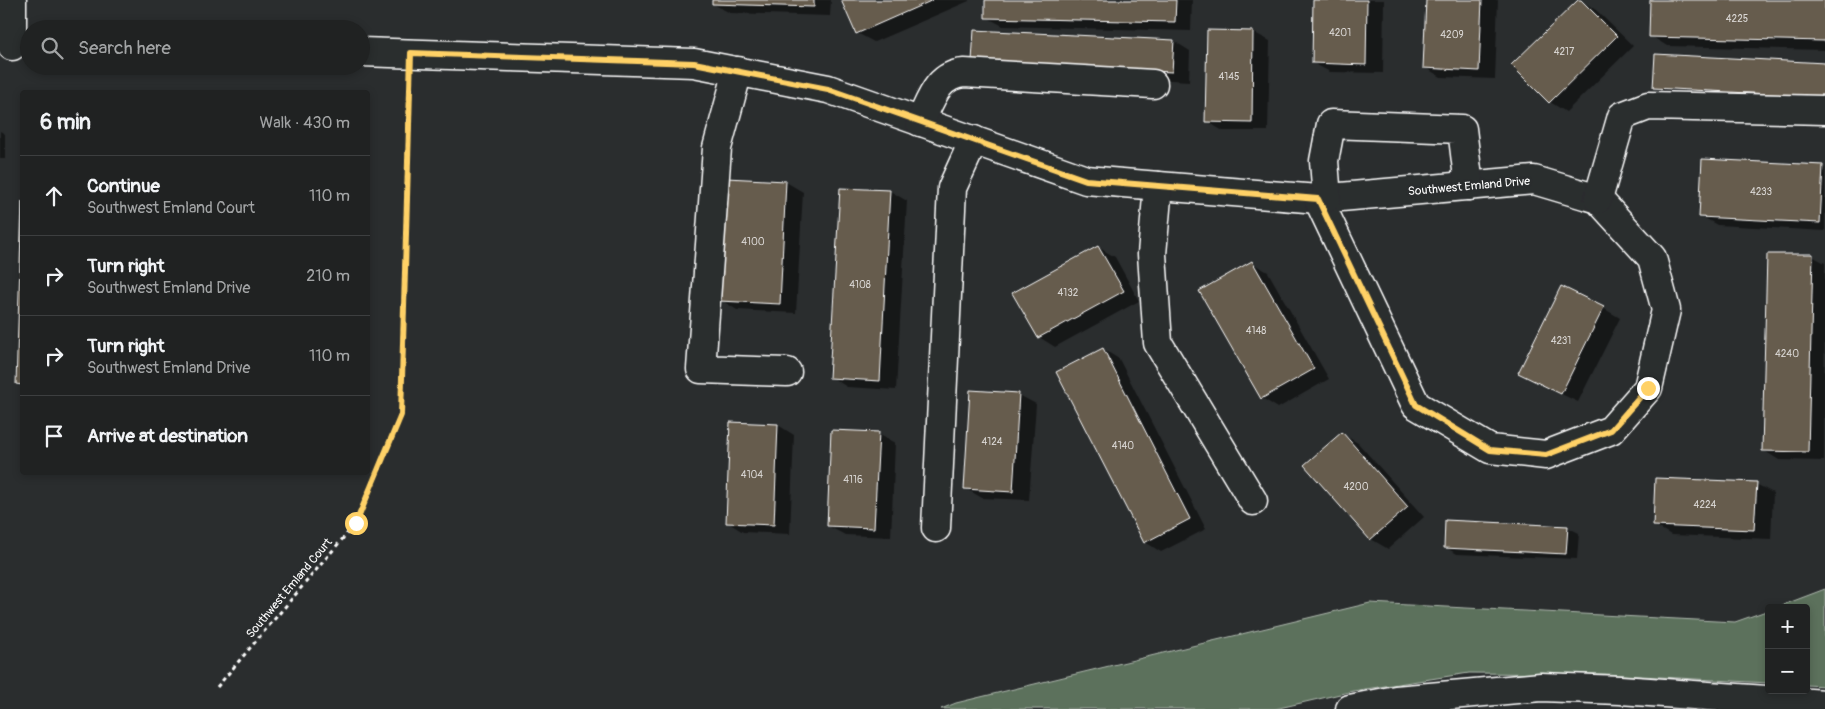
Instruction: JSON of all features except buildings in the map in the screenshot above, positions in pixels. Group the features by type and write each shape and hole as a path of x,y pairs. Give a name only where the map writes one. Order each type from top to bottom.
{"main road":[{"path":"12,0 14,46"},
{"name":"Southwest Emland Drive","path":"370,52 694,63 828,89 1086,180 1322,198 1534,180 1598,199"},
{"path":"738,71 717,148 701,369 787,372"},
{"path":"920,122 936,90 946,77 954,74 964,73 1153,84"},
{"path":"1468,186 1462,129 1331,124 1324,161 1322,198 1416,405 1490,450 1546,455 1611,430 1648,388 1666,310 1652,258 1598,199 1622,116 1648,106 1825,110"},
{"path":"936,528 952,188 974,140"},
{"path":"1158,186 1152,254 1158,343 1253,501"},
{"path":"1350,709 1396,700 1541,687 1620,690 1825,704"}],"path":[{"name":"Southwest Emland Court","path":"217,687 356,523 401,415 411,53"}],"green space":[{"path":"1825,589 1825,686 1810,685 1810,604 1786,604"},
{"path":"1370,603 1735,622 1765,611 1765,683 1605,674 1469,673 1353,691 1275,709 941,709 956,703"}],"route":[{"path":"356,523 401,415 411,53 694,63 828,89 1086,180 1318,199 1416,405 1490,450 1546,455 1611,430 1648,388"}]}
